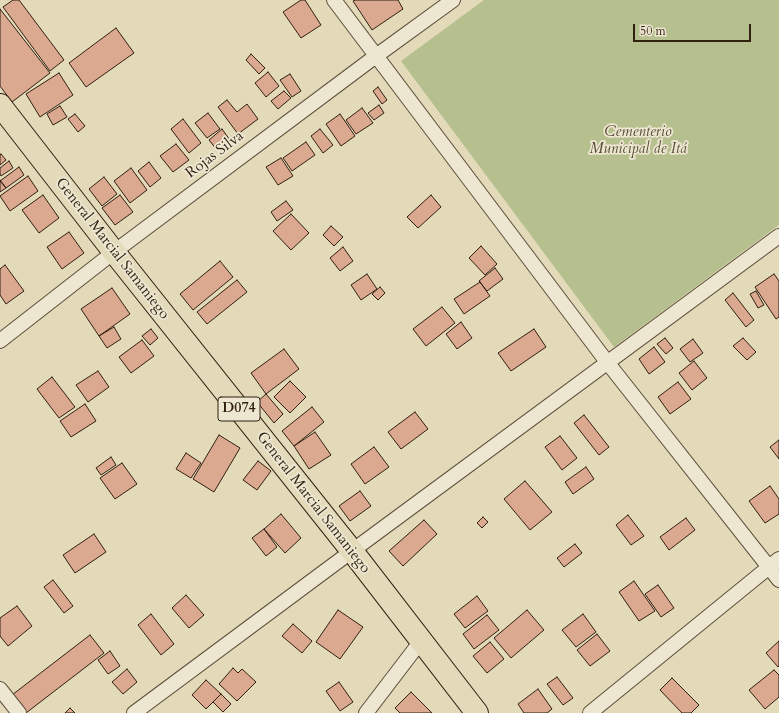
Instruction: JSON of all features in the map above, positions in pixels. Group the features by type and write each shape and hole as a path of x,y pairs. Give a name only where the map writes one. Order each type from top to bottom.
{"main road":[{"name":"General Marcial Samaniego","path":"0,105 114,252 352,551 477,713"}],"street":[{"path":"334,0 607,362 774,563 779,580"},
{"name":"Rojas Silva","path":"0,341 114,252 453,0"},
{"path":"134,713 779,236"},
{"path":"590,713 774,563"},
{"path":"366,713 421,641"},
{"path":"0,689 19,713"}],"green space":[{"name":"Cementerio Municipal de Itá","path":"484,0 779,0 779,225 614,347 401,61"}],"building":[{"path":"13,0 19,0 64,60 50,71 3,7"},
{"path":"301,0 305,0 321,25 301,38 283,12"},
{"path":"398,0 403,9 372,30 353,1"},
{"path":"0,9 50,73 12,102 0,86"},
{"path":"116,28 134,53 86,87 69,63"},
{"path":"251,54 265,68 259,74 246,60"},
{"path":"268,72 279,86 266,97 255,83"},
{"path":"59,73 73,95 40,117 26,94"},
{"path":"290,74 301,91 292,97 280,80"},
{"path":"378,87 387,100 382,104 373,91"},
{"path":"284,91 291,98 278,109 271,101"},
{"path":"227,100 237,112 247,104 258,119 238,134 218,107"},
{"path":"379,105 384,113 374,120 368,113"},
{"path":"60,106 67,117 53,125 47,114"},
{"path":"362,108 373,123 356,134 346,120"},
{"path":"208,113 220,129 207,138 195,123"},
{"path":"75,114 85,126 78,132 68,119"},
{"path":"340,114 355,136 341,146 326,124"},
{"path":"183,119 201,143 189,153 171,129"},
{"path":"222,129 230,140 217,150 209,140"},
{"path":"320,129 333,145 323,153 311,136"},
{"path":"306,142 315,155 292,171 283,158"},
{"path":"176,144 189,160 173,172 160,156"},
{"path":"1,154 6,160 0,165 0,155"},
{"path":"281,158 293,176 278,185 266,167"},
{"path":"9,161 13,168 1,176 0,168"},
{"path":"149,162 161,178 150,187 138,171"},
{"path":"19,167 24,175 6,188 0,181"},
{"path":"131,168 147,190 130,203 114,181"},
{"path":"28,176 38,191 10,211 0,196"},
{"path":"104,177 117,194 102,206 89,189"},
{"path":"0,180 6,188 0,192"},
{"path":"43,195 59,218 39,233 22,210"},
{"path":"120,195 133,212 115,225 102,208"},
{"path":"431,195 441,207 418,228 407,217"},
{"path":"286,201 293,210 277,221 271,212"},
{"path":"291,214 309,233 291,250 273,231"},
{"path":"331,226 343,237 334,246 323,235"},
{"path":"69,232 84,253 62,269 47,247"},
{"path":"481,246 497,264 485,275 469,258"},
{"path":"343,247 353,261 340,271 330,258"},
{"path":"220,261 233,277 193,310 180,294"},
{"path":"5,265 24,291 6,304 0,295 0,269"},
{"path":"495,268 503,279 487,291 479,281"},
{"path":"367,274 377,289 361,300 351,285"},
{"path":"774,274 779,281 779,317 776,319 755,287"},
{"path":"237,280 247,292 207,324 197,312"},
{"path":"480,282 490,296 464,314 454,299"},
{"path":"380,287 385,293 378,300 372,294"},
{"path":"112,288 130,314 99,336 81,309"},
{"path":"756,291 764,305 758,308 750,294"},
{"path":"733,293 754,320 746,327 725,300"},
{"path":"442,307 455,323 426,346 413,329"},
{"path":"461,322 472,338 457,349 446,334"},
{"path":"114,327 121,339 107,348 99,336"},
{"path":"151,329 158,338 150,345 142,336"},
{"path":"534,329 546,347 511,371 498,353"},
{"path":"665,338 673,348 666,354 657,344"},
{"path":"743,338 756,352 747,360 733,346"},
{"path":"693,339 703,353 690,362 680,349"},
{"path":"142,340 154,356 131,373 119,357"},
{"path":"654,347 665,362 649,374 639,359"},
{"path":"284,349 299,369 266,394 251,373"},
{"path":"694,361 707,378 692,390 679,373"},
{"path":"98,371 109,387 88,402 76,385"},
{"path":"52,377 75,407 59,418 37,389"},
{"path":"290,381 306,397 290,413 274,397"},
{"path":"678,382 691,399 670,414 658,397"},
{"path":"266,394 283,414 274,423 257,402"},
{"path":"85,404 96,421 71,437 60,421"},
{"path":"312,407 324,422 294,446 282,431"},
{"path":"415,412 428,429 401,449 388,432"},
{"path":"584,415 609,447 599,455 574,423"},
{"path":"315,432 331,455 309,469 294,446"},
{"path":"219,435 240,448 214,492 193,479"},
{"path":"560,436 577,458 562,470 545,447"},
{"path":"779,440 779,459 770,447"},
{"path":"374,447 389,467 365,484 351,464"},
{"path":"186,453 201,463 191,478 176,469"},
{"path":"111,457 116,465 101,475 96,468"},
{"path":"258,461 271,471 257,490 243,480"},
{"path":"122,463 137,484 115,499 100,478"},
{"path":"586,467 594,479 573,494 565,482"},
{"path":"525,481 552,512 530,530 504,499"},
{"path":"770,486 779,499 779,514 765,523 749,501"},
{"path":"360,491 371,506 350,521 339,506"},
{"path":"281,514 301,538 285,553 264,529"},
{"path":"628,515 644,536 631,545 616,525"},
{"path":"483,517 488,522 482,528 477,523"},
{"path":"686,518 695,530 669,550 660,537"},
{"path":"424,520 437,534 403,566 389,551"},
{"path":"264,529 277,547 266,556 252,538"},
{"path":"94,534 106,552 75,573 63,555"},
{"path":"575,544 582,553 564,567 557,558"},
{"path":"53,580 73,606 64,613 44,587"},
{"path":"634,581 655,611 639,621 619,592"},
{"path":"658,585 674,608 661,617 645,594"},
{"path":"186,595 204,615 189,628 172,608"},
{"path":"477,596 488,611 465,628 454,614"},
{"path":"17,606 32,626 8,646 0,636 0,618"},
{"path":"338,610 363,627 340,659 316,642"},
{"path":"527,610 544,630 511,658 494,638"},
{"path":"151,614 174,644 161,655 138,625"},
{"path":"583,614 596,632 576,647 562,630"},
{"path":"487,615 499,630 474,649 463,634"},
{"path":"293,624 312,641 302,653 282,636"},
{"path":"597,634 610,651 590,666 577,650"},
{"path":"90,635 104,653 26,713 12,695"},
{"path":"779,641 779,666 778,667 766,653"},
{"path":"490,642 504,659 487,673 473,656"},
{"path":"110,651 120,666 108,674 98,660"},
{"path":"233,668 238,673 242,669 256,682 237,701 219,684"},
{"path":"127,669 137,682 123,694 112,682"},
{"path":"774,670 779,675 779,697 765,709 749,690"},
{"path":"557,677 573,698 563,705 547,684"},
{"path":"672,678 699,705 691,713 682,713 660,690"},
{"path":"206,680 221,694 206,709 192,695"},
{"path":"339,682 353,702 340,711 326,691"},
{"path":"538,689 552,709 547,713 524,713 518,704"},
{"path":"411,692 432,713 400,713 395,708"},
{"path":"221,694 231,704 223,712 213,702"},
{"path":"70,708 75,713 65,713"}]}
